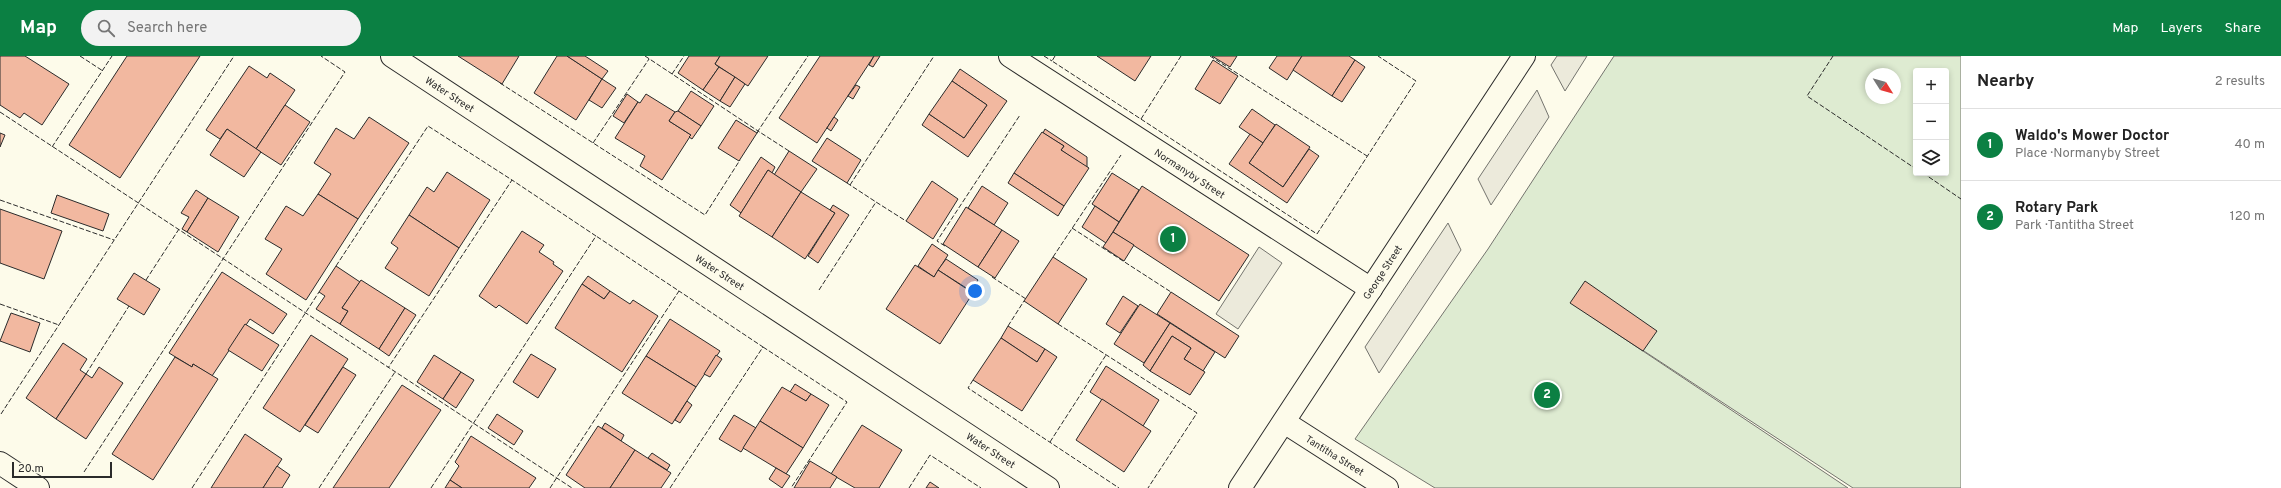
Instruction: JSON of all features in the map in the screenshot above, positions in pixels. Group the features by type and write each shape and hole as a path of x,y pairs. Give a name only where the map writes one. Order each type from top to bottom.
{"street":[{"name":"Water Street","path":"392,56 1048,488"},
{"name":"Normanyby Street","path":"1010,56 1371,289"},
{"name":"George Street","path":"1240,488 1524,56"},
{"name":"Tantitha Street","path":"1284,422 1387,488"},
{"path":"0,463 38,488"}],"green space":[{"path":"1614,56 1961,56 1961,488 1853,488 1592,317 1848,488 1435,488 1355,439 1488,249"}],"shaded area":[{"path":"1557,56 1587,56 1565,91 1551,65"},
{"path":"1537,90 1549,117 1491,205 1478,179"},
{"path":"1448,223 1461,250 1379,373 1365,347"},
{"path":"1259,247 1282,263 1238,329 1216,314"}],"building":[{"path":"0,56 25,56 69,84 42,125 24,113 20,118 0,105"},
{"path":"127,56 200,56 120,178 69,145"},
{"path":"458,56 519,56 502,84"},
{"path":"557,56 567,56 602,79 576,120 534,93"},
{"path":"567,56 585,56 608,71 602,79"},
{"path":"689,56 720,56 715,64 719,67 703,90 678,73"},
{"path":"720,56 768,56 748,86 715,64"},
{"path":"820,56 874,56 817,143 779,118"},
{"path":"874,56 880,56 873,67 869,65"},
{"path":"1097,56 1151,56 1135,81"},
{"path":"1212,56 1237,56 1230,67"},
{"path":"1277,56 1302,56 1287,80 1269,68"},
{"path":"1302,56 1349,56 1355,60 1332,96 1293,70"},
{"path":"1213,60 1238,76 1220,104 1195,89"},
{"path":"1355,60 1365,67 1342,102 1332,96"},
{"path":"249,66 267,78 270,73 295,90 256,149 227,129 220,139 206,130"},
{"path":"719,67 735,77 720,101 703,90"},
{"path":"960,69 1007,101 968,157 922,125 929,114 964,138 987,105 952,81"},
{"path":"735,77 745,84 730,107 720,101"},
{"path":"602,79 616,88 602,108 589,100"},
{"path":"952,81 987,105 964,138 929,114"},
{"path":"856,85 860,87 853,99 848,96"},
{"path":"691,91 714,106 701,126 678,111"},
{"path":"627,94 638,102 624,123 613,116"},
{"path":"646,94 675,112 669,121 691,135 662,180 640,166 645,156 615,138 638,102 640,103"},
{"path":"285,105 310,122 281,165 256,149"},
{"path":"1252,109 1275,125 1263,143 1239,127"},
{"path":"678,111 701,126 692,139 689,137 691,135 669,121 675,112"},
{"path":"369,117 409,143 358,219 318,194 331,174 314,163 336,128 354,139"},
{"path":"834,117 838,120 831,131 827,128"},
{"path":"736,120 757,133 739,161 718,148"},
{"path":"1276,124 1310,147 1283,187 1249,163"},
{"path":"227,129 261,152 244,177 210,155"},
{"path":"1045,129 1087,157 1087,168 1061,150 1064,146 1043,133"},
{"path":"1042,132 1064,146 1061,150 1089,168 1064,206 1014,173"},
{"path":"0,133 5,135 0,147"},
{"path":"1250,134 1263,143 1249,163 1283,187 1309,149 1319,156 1287,203 1229,164"},
{"path":"827,138 861,160 847,183 812,161"},
{"path":"789,151 817,169 801,192 774,175"},
{"path":"761,157 775,167 772,173 768,170 741,213 730,205"},
{"path":"768,170 801,192 772,237 739,216"},
{"path":"447,172 490,200 459,248 409,215 427,187 434,192"},
{"path":"1014,173 1064,206 1058,216 1008,183"},
{"path":"1112,173 1139,190 1119,222 1092,204"},
{"path":"932,181 958,199 933,239 906,221"},
{"path":"982,186 1008,203 994,225 968,208"},
{"path":"1142,186 1249,255 1219,301 1113,232"},
{"path":"196,190 208,198 187,232 182,229 189,217 181,213"},
{"path":"801,192 835,213 805,259 772,237"},
{"path":"318,194 358,219 306,300 266,274 282,249 265,239 286,206 303,216"},
{"path":"57,195 109,214 103,231 51,213"},
{"path":"208,198 239,217 218,252 187,232"},
{"path":"833,205 849,215 818,263 808,256 835,213 830,210"},
{"path":"1095,206 1119,222 1106,243 1082,227"},
{"path":"966,207 1002,230 978,267 943,244"},
{"path":"0,209 62,231 44,279 0,263"},
{"path":"409,215 459,248 429,296 385,268 398,248 391,243"},
{"path":"1002,230 1019,241 995,278 978,267"},
{"path":"522,231 544,245 539,252 554,262 553,264 563,271 527,324 499,305 496,308 479,296"},
{"path":"1113,232 1134,245 1124,261 1103,247"},
{"path":"932,244 948,255 934,277 918,266"},
{"path":"1053,257 1087,279 1058,324 1024,301"},
{"path":"946,259 978,280 971,291 938,270"},
{"path":"915,265 934,277 938,270 973,293 940,344 886,309"},
{"path":"336,266 360,282 342,308 348,311 340,324 316,309 325,296 319,292"},
{"path":"222,272 287,314 273,334 250,319 212,376 193,364 192,367 169,353"},
{"path":"134,273 160,289 144,315 117,299"},
{"path":"588,276 610,291 604,299 582,284"},
{"path":"361,280 405,308 379,349 340,324 348,311 342,308"},
{"path":"1585,281 1657,331 1643,351 1570,303"},
{"path":"582,284 604,299 610,291 630,304 633,300 658,316 622,372 555,328"},
{"path":"1171,292 1239,336 1225,358 1157,314"},
{"path":"1123,296 1138,306 1120,333 1106,324"},
{"path":"1140,304 1170,323 1144,363 1114,344"},
{"path":"405,308 416,315 389,356 379,349"},
{"path":"11,313 40,323 30,352 0,341"},
{"path":"670,319 720,351 696,387 646,356"},
{"path":"1170,323 1215,352 1203,371 1184,359 1191,348 1172,336 1150,371 1143,365"},
{"path":"245,324 279,345 262,371 228,350"},
{"path":"1008,326 1045,349 1037,362 1001,338"},
{"path":"311,335 348,359 300,432 263,408"},
{"path":"1172,336 1191,348 1184,359 1205,372 1190,395 1150,371"},
{"path":"1001,338 1037,362 1045,349 1057,357 1022,411 973,380"},
{"path":"63,343 87,359 80,370 86,374 56,419 26,398"},
{"path":"531,354 556,369 538,398 513,382"},
{"path":"434,355 461,372 443,399 417,382"},
{"path":"716,355 722,359 710,377 704,374"},
{"path":"646,356 696,387 672,424 622,393"},
{"path":"175,357 192,367 193,364 218,379 153,480 112,454"},
{"path":"1106,366 1159,400 1143,426 1090,392"},
{"path":"99,367 123,383 86,439 56,419 86,374 92,378"},
{"path":"343,367 356,375 318,433 305,425"},
{"path":"461,372 474,380 456,408 443,399"},
{"path":"795,384 811,394 806,401 790,392"},
{"path":"402,385 441,410 389,488 333,488"},
{"path":"782,387 806,401 811,394 829,405 803,448 760,421"},
{"path":"1102,399 1151,431 1124,472 1076,440"},
{"path":"687,401 692,405 680,423 675,420"},
{"path":"497,414 523,431 514,445 488,428"},
{"path":"734,415 756,428 741,452 719,439"},
{"path":"760,421 803,448 786,474 743,448"},
{"path":"605,423 624,435 621,441 602,428"},
{"path":"862,425 902,450 879,488 855,488 831,474"},
{"path":"598,426 635,450 610,488 585,488 566,475"},
{"path":"245,434 282,459 263,488 211,488"},
{"path":"471,436 536,478 529,488 462,488 450,480 459,466 455,462"},
{"path":"635,450 671,473 661,488 610,488"},
{"path":"652,453 670,465 667,470 648,458"},
{"path":"810,461 837,477 830,488 794,488"},
{"path":"277,466 290,475 282,488 263,488"},
{"path":"776,468 790,476 782,488 769,479"},
{"path":"450,480 462,488 445,488"},
{"path":"930,482 939,488 926,488"}],"fence":[{"path":"80,56 103,71"},
{"path":"52,147 112,56"},
{"path":"1,414 234,56"},
{"path":"84,472 345,72 321,56"},
{"path":"645,56 758,131 757,134"},
{"path":"672,74 684,56"},
{"path":"789,151 758,131 808,56"},
{"path":"850,185 934,56"},
{"path":"1044,56 1052,61"},
{"path":"1055,56 1052,61 1317,234 1416,81 1378,56"},
{"path":"1141,119 1181,56"},
{"path":"1210,56 1367,156"},
{"path":"1833,56 1807,96 1913,167"},
{"path":"593,143 649,59"},
{"path":"500,83 705,215 740,160"},
{"path":"0,112 572,488"},
{"path":"945,246 937,241 1020,115"},
{"path":"336,266 428,126 512,180 388,368"},
{"path":"1053,257 1121,155"},
{"path":"1927,176 1961,199"},
{"path":"431,488 596,236 512,180"},
{"path":"847,183 876,202"},
{"path":"0,200 114,240"},
{"path":"819,290 876,202 906,221"},
{"path":"1072,228 1171,292"},
{"path":"146,280 179,229"},
{"path":"550,488 679,291 596,236"},
{"path":"992,277 1026,299"},
{"path":"670,488 763,347 679,291"},
{"path":"192,488 319,292"},
{"path":"1008,326 1024,301"},
{"path":"0,304 59,325"},
{"path":"86,374 129,306"},
{"path":"1058,324 1197,413 1148,488"},
{"path":"763,347 847,402 791,488"},
{"path":"1050,442 1106,355"},
{"path":"319,488 395,372"},
{"path":"973,380 968,388 1119,488"},
{"path":"909,488 930,455 981,488"}],"place":[{"name":"Waldo's Mower Doctor","path":"1173,239"},
{"name":"Rotary Park","path":"1547,395"}]}
